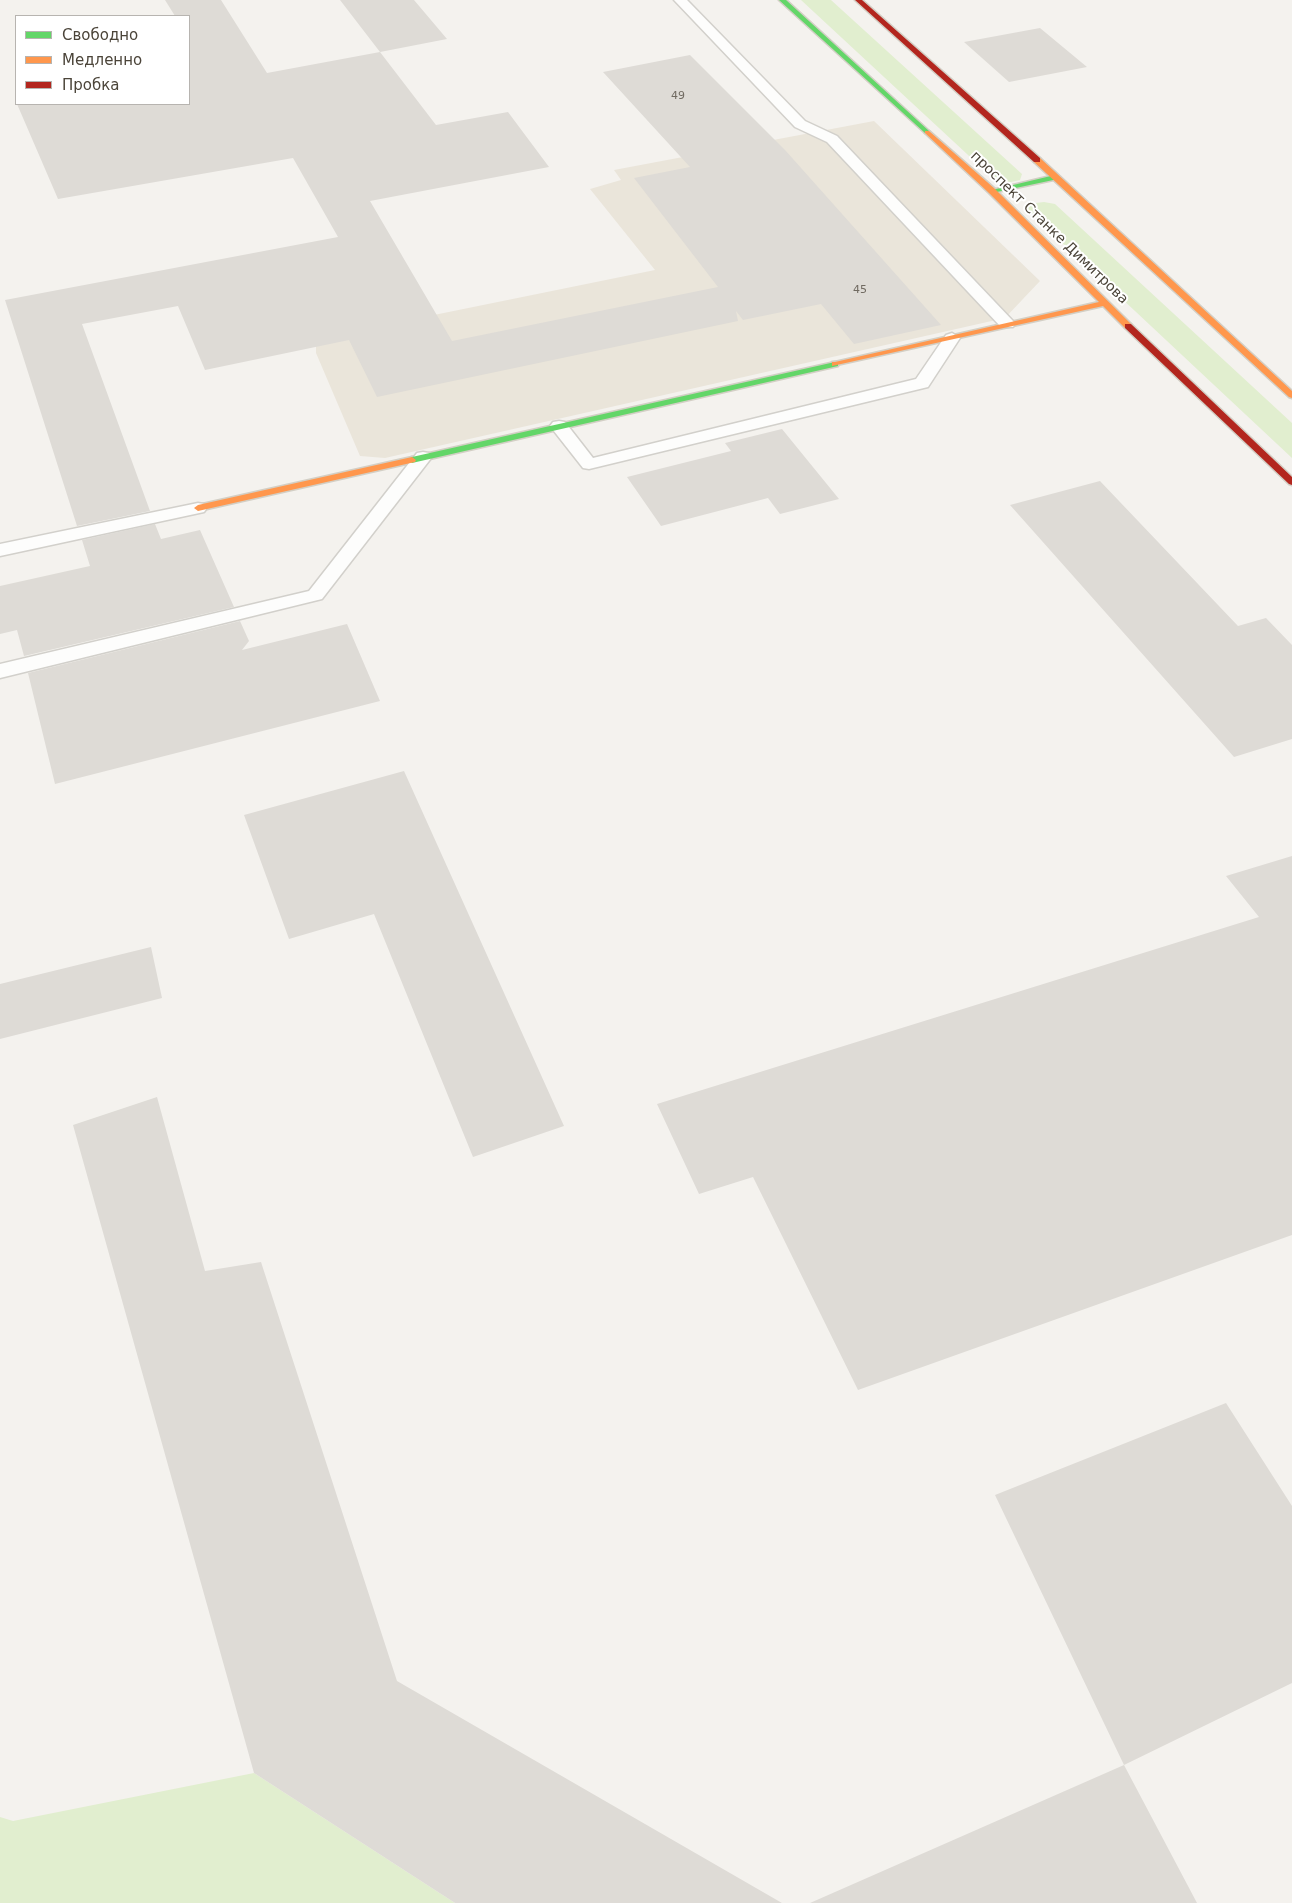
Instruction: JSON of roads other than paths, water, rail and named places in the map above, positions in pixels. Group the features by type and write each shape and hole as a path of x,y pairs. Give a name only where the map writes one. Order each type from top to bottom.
{"main road":[{"name":"проспект Станке Димитрова","path":"782,0 992,191 1104,303 1292,482"},
{"path":"858,0 1055,177 1292,396"},
{"path":"992,191 1055,177"},
{"path":"198,508 1104,303"}],"lane":[{"path":"680,0 800,124 832,139 1007,324"},
{"path":"559,426 589,464 922,383 952,338"},
{"path":"0,671 315,595 423,457"},
{"path":"0,550 198,508"}]}
